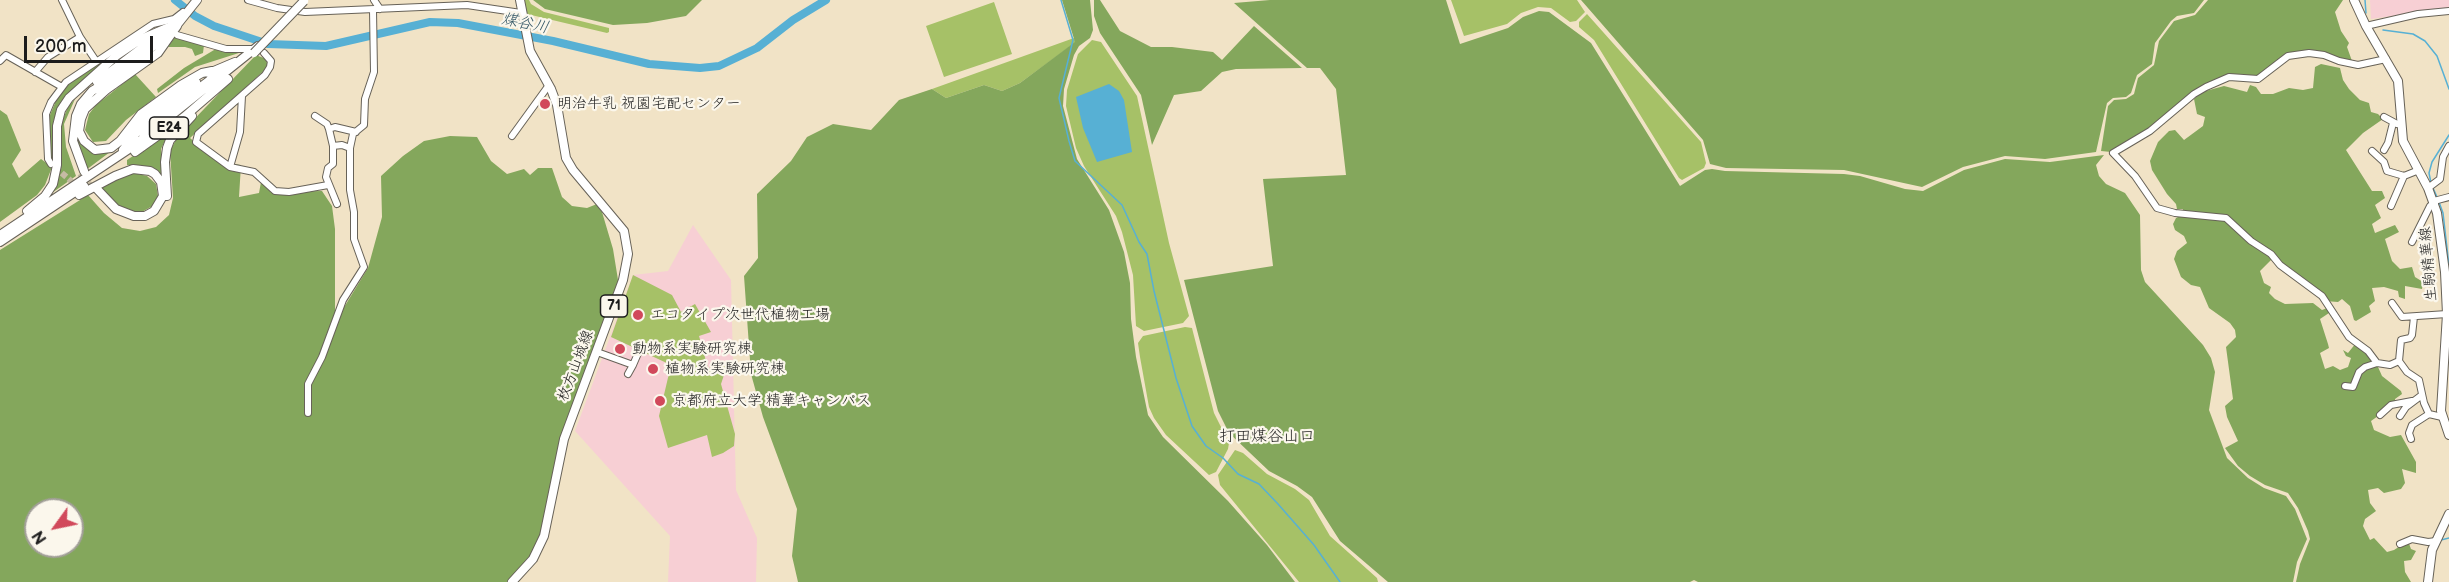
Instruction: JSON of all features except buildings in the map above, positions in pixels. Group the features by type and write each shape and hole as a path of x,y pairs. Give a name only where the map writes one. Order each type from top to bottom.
{"highway":[{"name":"E24","path":"0,233 132,147 267,39 305,1"},
{"path":"0,233 40,201 53,184 57,165 57,126 61,110 69,98 98,81 172,26 195,2"},
{"path":"172,26 158,53 89,104 81,119 79,130 84,141 91,148 106,150 116,145 135,127 216,70"},
{"name":"E24","path":"0,243 165,131 232,75 253,50"},
{"path":"131,139 141,114 167,95 202,73 233,65"},
{"path":"120,154 131,139 233,65"},
{"path":"106,166 233,65"},
{"path":"0,243 61,206 123,172 133,169 150,171 161,182 163,196 154,211 145,216 134,216 121,212 94,189 115,213 129,220 142,221 158,214 167,199 165,154 170,140 232,75"},
{"path":"83,172 70,144 70,122 82,96 98,81"}],"main road":[{"name":"枚方山城線","path":"512,582 533,559 544,536 564,439 627,266 627,241 617,222 573,170 566,158 557,105 549,85 534,61 521,13 520,0"},
{"name":"生駒精華線","path":"2355,0 2366,26 2394,73 2400,92 2397,124 2403,141 2434,202 2445,272 2446,314 2441,382 2442,417 2449,435"},
{"path":"2428,582 2429,560 2449,514"}],"street":[{"path":"62,0 80,37 96,61"},
{"path":"248,0 295,11 467,5 521,13"},
{"path":"308,413 308,384 322,357 343,300 364,267 354,239 354,212 350,190 350,148 351,140 364,125 365,99 374,72 376,9 374,0"},
{"path":"172,26 195,2"},
{"path":"2366,26 2409,16 2449,12"},
{"path":"51,164 48,159 46,114 51,102 62,87 96,61 153,24 172,26 226,49 253,50"},
{"path":"35,72 48,57 80,37"},
{"path":"264,53 271,61 270,68 198,134 196,142 230,167 254,172 275,191 289,192 328,185"},
{"path":"2377,363 2368,351 2349,337 2322,296 2286,270 2271,254 2251,241 2226,218 2175,213 2157,208 2135,176 2113,153 2150,131 2194,94 2229,76 2258,79 2288,56 2309,53 2358,65 2386,59"},
{"path":"0,61 6,55 62,87"},
{"path":"512,136 549,85"},
{"path":"230,167 240,132 242,96"},
{"path":"315,116 327,124 329,129 333,146 333,164 328,168 326,177 337,204"},
{"path":"2384,117 2397,124 2384,150"},
{"path":"329,129 335,127 356,132"},
{"path":"333,146 342,145 350,148"},
{"path":"2428,188 2440,179 2443,157 2449,146"},
{"path":"2372,151 2384,162 2387,171 2404,176 2419,170"},
{"path":"2391,206 2404,176"},
{"path":"2412,242 2430,206 2434,202 2449,197"},
{"path":"2392,303 2402,317 2433,313 2446,314"},
{"path":"2414,317 2412,335 2410,338 2401,340 2399,361 2407,372 2419,380 2429,414"},
{"path":"628,374 639,351"},
{"path":"597,352 633,365"},
{"path":"2345,386 2353,387 2361,369 2377,363 2385,365 2399,361"},
{"path":"2380,415 2391,405 2412,401 2422,395"},
{"path":"2400,417 2412,401"},
{"path":"2411,439 2409,433 2412,424 2429,414 2442,417"},
{"path":"2400,544 2412,538 2428,542 2436,541"}],"shaded area":[{"path":"2370,0 2449,0 2449,8 2371,19"},
{"name":"京都府立大学 精華キャンパス","path":"693,225 731,280 736,490 757,538 756,582 668,582 670,536 575,431 633,275 668,271"}],"green space":[{"path":"523,0 529,0 531,4 544,12 609,28 609,32 527,14"},
{"path":"533,0 702,0 686,16 647,23 613,25 545,9"},
{"path":"1062,0 1090,0 1093,30 1090,38 1079,46 1074,55 1064,89 1063,106 1077,159 1109,210 1124,252 1130,283 1131,319 1136,357 1148,415 1163,437 1228,501 1267,545 1295,582 798,582 792,556 797,509 763,417 751,374 744,276 758,258 757,194 791,161 807,137 833,124 871,130 899,100 932,89 946,98 984,85 1002,91 1020,83 1075,42"},
{"path":"1094,0 1100,0 1120,31 1151,47 1213,52 1222,60 1254,26 1302,68 1236,69 1222,72 1201,91 1174,95 1152,145 1141,95 1100,33 1094,16"},
{"path":"1270,0 1446,0 1460,44 1508,28 1523,17 1539,11 1549,12 1591,43 1680,186 1705,170 1712,169 1844,174 1860,176 1905,189 1923,191 1964,170 2005,159 2050,162 2104,155 2096,165 2099,176 2106,184 2125,193 2140,215 2141,270 2145,282 2203,345 2211,358 2215,372 2209,410 2227,458 2248,478 2264,488 2286,496 2295,509 2307,539 2297,562 2293,582 1698,582 1694,580 1690,582 1388,582 1340,541 1312,497 1269,471 1229,433 1218,411 1184,280 1273,266 1263,179 1346,175 1336,89 1320,68 1307,68 1234,3"},
{"path":"1451,0 1577,0 1585,12 1576,21 1570,22 1551,8 1538,7 1521,13 1507,24 1464,36"},
{"path":"1581,0 2204,0 2194,13 2177,16 2171,21 2155,43 2152,64 2137,75 2131,93 2126,97 2113,98 2107,103 2096,152 2045,159 2005,156 1963,167 1922,187 1844,170 1726,168 1710,164 1703,140"},
{"path":"2208,0 2343,0 2335,12 2341,31 2349,43 2347,47 2352,61 2299,52 2258,78 2229,75 2217,80 2149,130 2111,152 2101,151 2108,106 2114,100 2126,99 2134,94 2138,78 2154,65 2159,41 2174,21 2195,15"},
{"path":"994,2 1012,54 944,77 926,26"},
{"path":"1587,14 1701,142 1706,163 1704,168 1682,180 1679,178 1594,40 1579,27 1579,22"},
{"path":"175,37 204,45 203,53 195,56 192,49 168,47"},
{"path":"1074,38 1076,42 1020,83 1002,91 984,85 946,98 932,89"},
{"path":"1092,40 1101,42 1137,96 1169,243 1189,316 1183,323 1144,331 1136,326 1133,275 1122,232 1116,216 1084,166 1076,148 1066,106 1067,90 1078,54"},
{"path":"219,47 242,52 195,67 158,93 157,89 184,68"},
{"path":"122,48 63,99 53,122 52,162 50,158 50,115 58,96 66,84"},
{"path":"256,55 266,59 268,67 190,138 218,162 241,165 239,197 259,193 261,182 275,192 322,191 332,206 335,229 335,322 368,268 382,217 381,176 424,141 450,136 477,137 491,161 507,174 524,169 530,175 538,168 552,168 562,197 572,206 587,208 597,204 602,212 613,249 619,286 606,337 578,399 535,551 510,582 0,582 0,250 88,195 122,228 140,231 156,227 169,215 173,198 170,151 178,136"},
{"path":"2321,64 2340,68 2343,80 2349,89 2360,100 2369,103 2371,112 2383,119 2363,133 2346,150 2372,191 2382,191 2385,198 2375,205 2381,218 2372,224 2375,233 2395,225 2399,232 2385,239 2392,261 2400,269 2412,267 2415,277 2423,282 2422,289 2405,286 2405,299 2399,297 2398,291 2384,287 2372,288 2375,301 2369,306 2371,312 2356,321 2350,306 2342,299 2338,302 2325,301 2273,258 2260,271 2264,283 2271,287 2269,293 2275,299 2285,304 2313,303 2322,310 2330,307 2332,311 2320,319 2329,348 2320,353 2325,369 2333,366 2340,370 2348,367 2351,358 2346,356 2343,350 2348,353 2356,343 2374,358 2382,376 2401,391 2402,394 2395,399 2395,404 2371,421 2374,430 2390,437 2401,435 2416,462 2416,473 2402,469 2405,483 2401,489 2384,493 2378,488 2368,490 2370,503 2376,511 2365,519 2363,526 2370,540 2374,538 2387,552 2408,541 2411,549 2416,551 2411,560 2404,561 2405,572 2411,582 2296,582 2310,539 2308,531 2298,508 2288,493 2265,485 2250,476 2238,466 2225,448 2238,441 2227,417 2225,406 2233,399 2226,347 2236,337 2235,330 2230,323 2209,308 2200,287 2191,285 2181,277 2174,259 2177,251 2187,243 2184,236 2175,230 2173,224 2176,218 2182,215 2183,209 2177,209 2176,204 2152,170 2150,161 2158,142 2169,131 2175,130 2184,140 2203,126 2205,117 2197,114 2194,99 2202,92 2224,86 2247,92 2250,85 2256,87 2261,94 2273,94 2289,88 2303,90 2313,88 2315,67"},
{"path":"135,74 156,97 126,120 106,141 93,142 85,130 89,114 96,105"},
{"path":"75,99 64,124 66,147 76,176 49,195 61,124 68,107"},
{"path":"0,110 7,115 21,150 12,164 19,178 41,159 52,167 45,185 37,195 0,222"},
{"path":"169,132 161,149 164,180 157,172 145,166 127,165 127,160"},
{"path":"76,133 85,146 110,152 86,170 79,153"},
{"path":"134,173 147,176 156,184 158,196 156,204 140,213 126,212 108,200 98,188"},
{"path":"633,275 672,295 681,312 695,304 711,332 699,336 708,368 727,366 721,384 735,434 734,446 723,453 712,457 707,435 668,448 659,416 671,365 611,337"},
{"path":"1185,327 1192,328 1214,413 1229,443 1216,472 1209,475 1166,435 1154,418 1149,407 1140,357 1138,343 1143,336"},
{"path":"1235,450 1243,453 1267,474 1295,489 1309,500 1330,536 1377,578 1378,582 1299,582 1220,485 1218,475"}],"water":[{"path":"1109,84 1119,91 1124,100 1132,152 1097,162 1083,128 1076,97"}],"waterway":[{"name":"煤谷川","path":"175,0 195,16 214,26 268,44 326,46 430,22 458,23 553,41 649,64 700,68 719,66 757,48 793,20 826,0"},
{"path":"1061,0 1073,40 1059,98 1075,161 1122,205 1147,254 1176,378 1192,426 1206,446 1223,458 1238,474 1259,484 1278,504 1314,545 1340,582"},
{"path":"2365,0 2366,13"},
{"path":"2383,30 2413,34 2425,41 2437,56 2449,89"},
{"path":"2431,183 2429,173 2432,162 2449,135"},
{"path":"2433,188 2437,197"},
{"path":"2439,202 2443,213 2449,266"},
{"path":"2441,540 2449,538"},
{"path":"2426,567 2428,554"}],"tunnel":[{"path":"55,167 71,181 84,200"},
{"path":"81,173 92,190"}],"place":[{"name":"明治牛乳 祝園宅配センター","path":"545,104"},
{"name":"エコタイプ次世代植物工場","path":"638,315"},
{"name":"動物系実験研究棟","path":"620,349"},
{"name":"植物系実験研究棟","path":"653,369"},
{"name":"京都府立大学 精華キャンパス","path":"660,401"}],"district":[{"name":"打田煤谷山口","path":"1267,437"}]}
